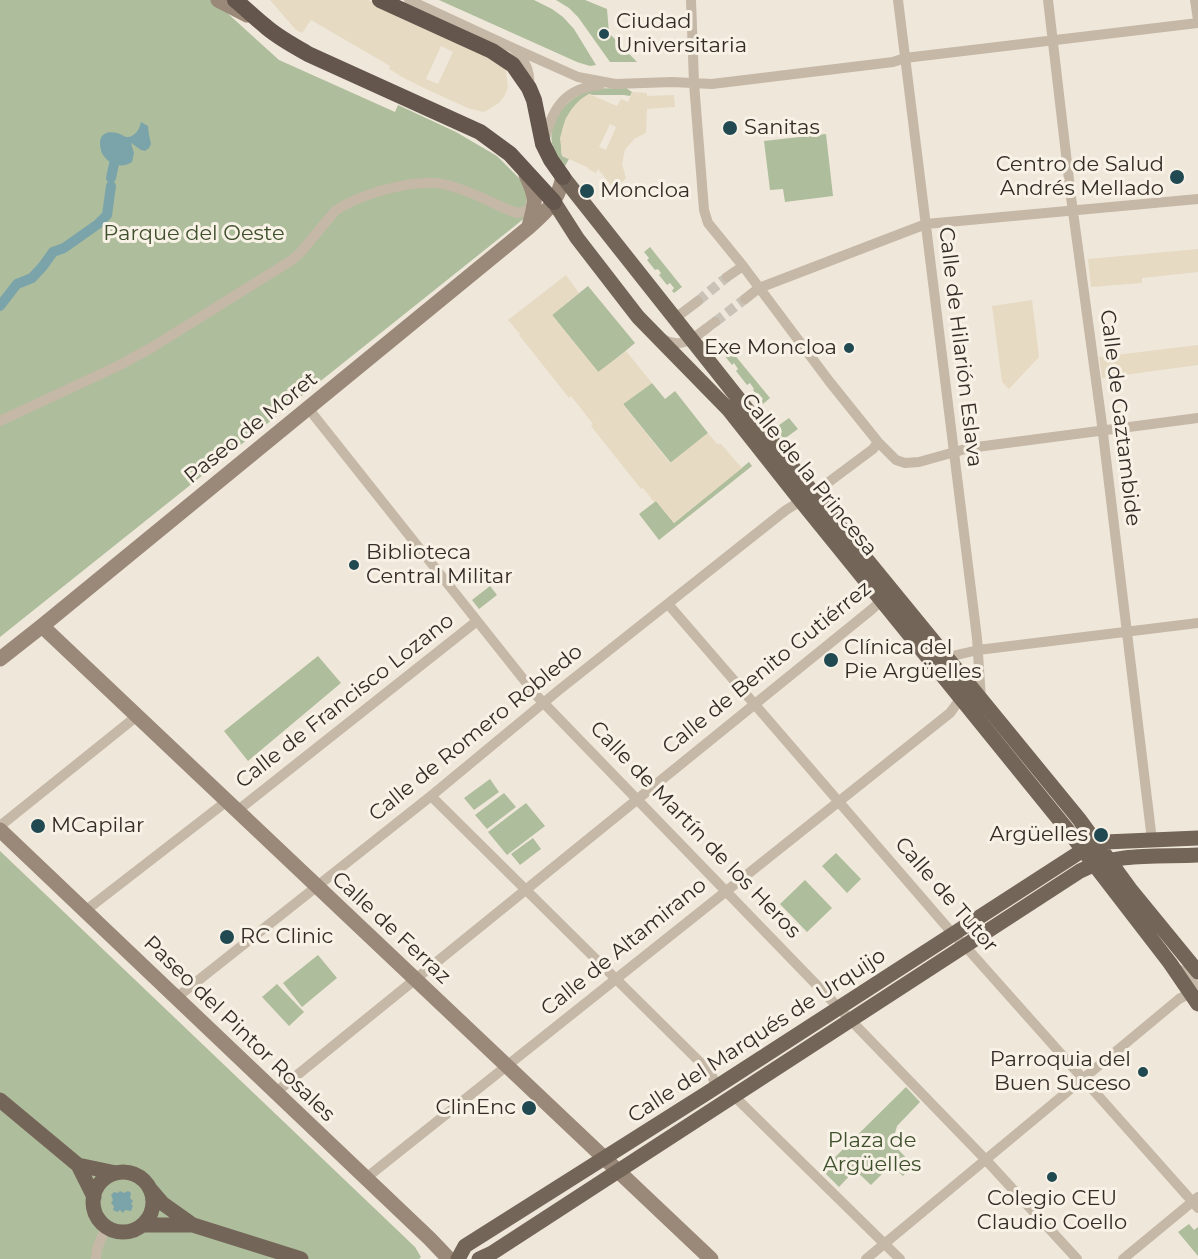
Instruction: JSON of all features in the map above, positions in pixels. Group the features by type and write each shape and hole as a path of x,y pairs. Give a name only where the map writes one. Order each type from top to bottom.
{"highway":[{"path":"235,0 264,26 308,54 480,132 523,166 554,202"},
{"name":"Calle de la Princesa","path":"380,0 492,51 513,64 524,78 534,100 543,144 563,177"}],"main road":[{"path":"218,0 264,26"},
{"path":"523,166 534,192 535,202 528,228"},
{"path":"554,202 563,177"},
{"name":"Calle de la Princesa","path":"563,177 691,339 807,497 943,663 981,699 1079,819 1109,861 1198,972"},
{"name":"Calle de la Princesa","path":"554,202 577,238 638,317 729,410 807,497"},
{"name":"Paseo de Moret","path":"0,659 528,228 554,202"},
{"name":"Calle de Ferraz","path":"42,626 711,1259"},
{"name":"Calle de la Princesa","path":"943,663 961,698 1064,825 1195,995"},
{"name":"Paseo del Pintor Rosales","path":"0,830 449,1259"},
{"path":"1097,843 1198,838"},
{"name":"Calle del Marqués de Urquijo","path":"458,1259 465,1246 1097,843"},
{"name":"Calle del Marqués de Urquijo","path":"479,1259 492,1253 619,1171 1073,875 1094,865 1129,857 1198,855"},
{"path":"0,1100 78,1165 94,1197"},
{"path":"78,1165 136,1175 144,1180 162,1203 193,1225"},
{"path":"116,1173 102,1182 97,1189 93,1205 100,1221 115,1231 125,1232 143,1225 153,1208 150,1188"},
{"path":"143,1225 193,1225 301,1259"}],"street":[{"path":"409,0 578,77 615,84"},
{"path":"691,0 694,83 704,210 708,223 878,442 896,460 905,463 919,462 969,448 1198,418"},
{"name":"Calle de Hilarión Eslava","path":"898,0 978,650 981,699"},
{"name":"Calle de Gaztambide","path":"1048,0 1152,840"},
{"path":"543,144 555,110 567,96 592,86 712,84 1198,22 1195,0"},
{"path":"513,48 525,62 529,73 529,88"},
{"path":"0,421 120,365 151,348 292,260 335,211 365,196 407,185 434,183 463,190 520,213 526,211 535,202"},
{"path":"745,299 759,288 926,224 1198,199"},
{"path":"728,277 743,266"},
{"path":"674,319 698,301"},
{"name":"Calle de la Princesa","path":"638,317 642,318 670,344 682,344 691,339"},
{"path":"691,339 714,321"},
{"name":"Calle de Martín de los Heros","path":"308,408 544,703 986,1160 1077,1259"},
{"name":"Calle de Romero Robledo","path":"176,998 786,510 873,449 878,442"},
{"name":"Calle de Benito Gutiérrez","path":"275,1093 886,595"},
{"name":"Calle de Tutor","path":"668,604 953,934 1196,1202"},
{"name":"Calle de Francisco Lozano","path":"85,911 232,806 477,621"},
{"path":"943,663 978,650 1198,623"},
{"name":"Calle de Altamirano","path":"366,1178 950,713 961,698"},
{"path":"0,826 137,716"},
{"path":"430,796 711,1073 714,1088"},
{"path":"866,1259 1179,999 1195,995"},
{"path":"734,1096 900,1259"},
{"path":"1123,1259 1196,1202"},
{"path":"96,1259 96,1249 106,1227"}],"green space":[{"name":"Parque del Oeste","path":"0,0 210,0 279,60 395,112 398,105 456,132 497,156 527,186 526,217 0,637"},
{"path":"439,0 534,0 563,17 574,29 596,65 590,66 577,62"},
{"path":"556,0 585,0 607,9 609,33 637,62 610,62 578,17"},
{"path":"626,88 632,92 630,96 589,94 569,113 561,137 562,156 569,159 564,168 552,143 553,126 561,110 574,98 589,91"},
{"path":"826,134 833,196 785,202 783,189 770,190 764,141"},
{"path":"650,247 682,287 674,293 672,291 674,288 670,283 667,285 659,275 661,273 658,269 655,270 647,260 649,258 644,252"},
{"path":"588,286 635,343 599,373 552,315"},
{"path":"724,342 770,398 763,404 761,401 763,399 758,393 756,394 750,383 747,385 736,371 738,369 734,363 732,365 724,355 725,353 717,346"},
{"path":"652,383 665,399 675,391 708,433 671,463 623,404"},
{"path":"789,418 798,429 784,439 775,428"},
{"path":"749,462 752,466 659,540 639,514 656,501 674,523"},
{"path":"490,586 497,595 479,609 472,600"},
{"path":"318,656 341,683 248,761 224,731"},
{"path":"490,779 499,792 474,810 464,798"},
{"path":"504,793 516,807 487,829 475,815"},
{"path":"526,803 545,826 507,855 488,832"},
{"path":"533,838 541,849 520,865 511,854"},
{"path":"0,851 415,1247 421,1257 419,1259 0,1259"},
{"path":"836,853 861,879 847,893 822,866"},
{"path":"805,880 832,908 807,932 780,904"},
{"path":"318,955 337,978 302,1007 283,983"},
{"path":"277,984 304,1012 289,1026 262,997"},
{"name":"Plaza de Argüelles","path":"906,1087 920,1102 897,1126 892,1143 913,1165 903,1176 891,1165 871,1185 855,1170 839,1187 822,1170"},
{"path":"1189,1224 1194,1230 1198,1227 1198,1256 1178,1232"}],"shaded area":[{"path":"270,0 368,0 497,60 506,71 508,87 499,103 486,111 468,108 404,78 389,69 390,66 311,20 302,33 296,30","holes":["441,46 453,52 438,84 426,79"]},
{"path":"632,92 647,93 647,96 674,95 675,107 647,109 646,133 634,139 625,150 622,164 626,178 615,190 598,169 596,173 562,156 560,138 566,118 575,105 589,94 617,106 621,99 628,102","holes":["610,124 616,127 606,150 599,147"]},
{"path":"1198,249 1198,272 1142,278 1142,283 1091,287 1088,259"},
{"path":"566,275 579,293 552,315 598,372 626,351 652,383 623,404 670,463 708,433 742,468 674,523 656,501 654,502 643,488 641,489 591,426 593,424 571,396 569,398 508,320"},
{"path":"1032,300 1039,357 1009,389 1002,382 992,306"},
{"path":"1198,345 1198,365 1102,378 1099,357"}],"water":[{"path":"141,122 148,126 151,144 145,151 131,143 134,153 132,162 116,165 102,154 100,142 105,133 112,132 129,137 138,130"},
{"path":"120,1191 131,1193 133,1206 131,1211 125,1210 123,1213 120,1210 117,1212 113,1210 111,1195"}],"waterway":[{"path":"111,178 114,164"},
{"path":"0,306 17,284 32,278 53,252 64,248 107,215 111,186"}],"tunnel":[{"path":"698,301 727,277"},
{"path":"715,322 745,299"}],"place":[{"name":"Ciudad Universitaria","path":"604,34"},
{"name":"Sanitas","path":"730,128"},
{"name":"Centro de Salud Andrés Mellado","path":"1177,177"},
{"name":"Moncloa","path":"587,191"},
{"name":"Exe Moncloa","path":"849,348"},
{"name":"Biblioteca Central Militar","path":"354,565"},
{"name":"Clínica del Pie Argüelles","path":"831,660"},
{"name":"MCapilar","path":"38,826"},
{"name":"Argüelles","path":"1101,835"},
{"name":"RC Clinic","path":"227,937"},
{"name":"Parroquia del Buen Suceso","path":"1143,1072"},
{"name":"ClinEnc","path":"529,1108"},
{"name":"Colegio CEU Claudio Coello","path":"1052,1177"}]}
